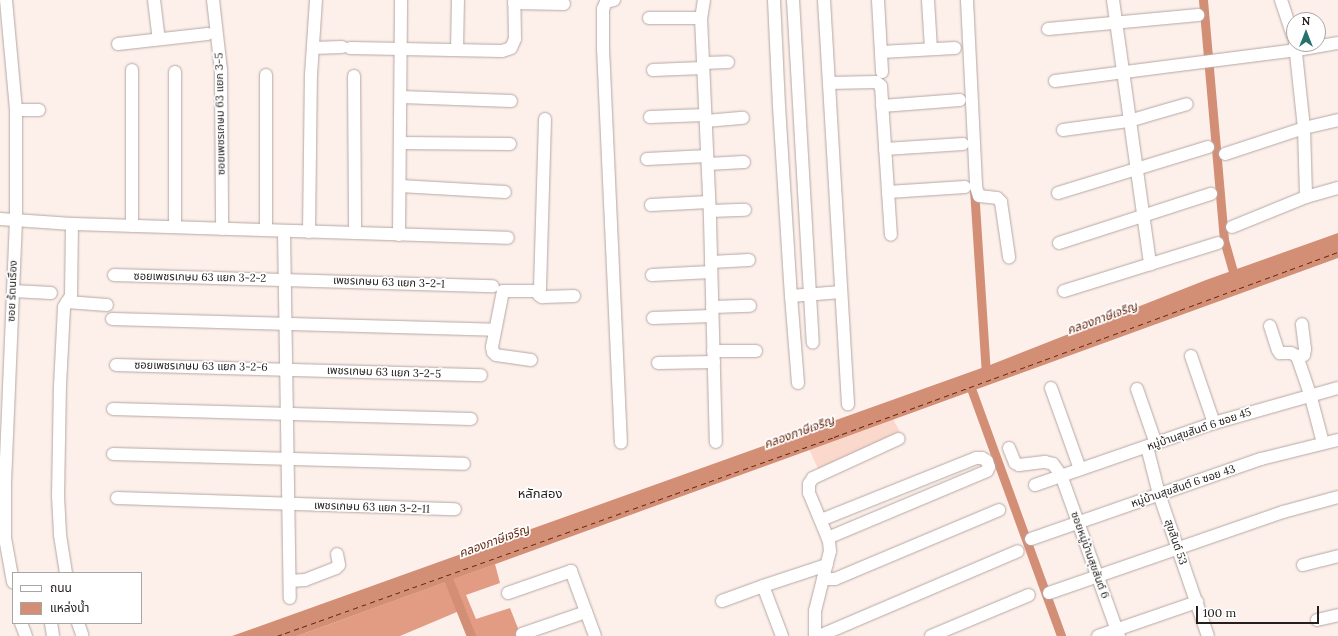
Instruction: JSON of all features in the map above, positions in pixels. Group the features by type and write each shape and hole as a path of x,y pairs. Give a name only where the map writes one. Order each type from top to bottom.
{"street":[{"name":"ซอย ร้ตนเรึอง","path":"6,0 16,110 16,220 13,291 5,333 5,538 12,576"},
{"path":"154,0 159,39"},
{"name":"ซอยเพชรเกษม 63 แยก 3-5","path":"213,0 221,70 222,229"},
{"path":"310,232 313,48 316,0"},
{"path":"399,235 401,0"},
{"path":"457,50 458,0"},
{"path":"614,0 606,2 603,9 603,48 621,443"},
{"path":"704,0 701,18 706,118 716,442"},
{"path":"774,0 779,106 798,383"},
{"path":"793,0 813,342"},
{"path":"824,0 848,404"},
{"path":"878,0 882,72"},
{"path":"928,0 931,49"},
{"path":"967,0 976,186 979,196 997,198 1001,202 1008,257"},
{"path":"1113,0 1150,264"},
{"path":"1281,0 1286,15"},
{"path":"313,48 401,48 502,51 511,48 515,39 514,2 564,4"},
{"path":"1048,29 1198,15"},
{"path":"649,18 701,18"},
{"path":"118,44 207,34"},
{"path":"1326,43 1338,43"},
{"path":"1055,81 1217,59 1286,46"},
{"path":"881,52 955,48"},
{"path":"1297,52 1304,128 1306,197"},
{"path":"654,70 728,62"},
{"path":"132,70 132,226"},
{"path":"175,72 175,227"},
{"path":"266,74 266,230"},
{"path":"354,76 355,233"},
{"path":"829,83 879,83 891,235"},
{"path":"401,97 511,101"},
{"path":"882,106 960,100"},
{"path":"1063,130 1129,121 1187,104"},
{"path":"16,110 39,110"},
{"path":"650,117 743,118"},
{"path":"545,118 539,295 542,297 574,296"},
{"path":"1225,154 1304,128 1338,120"},
{"path":"400,142 510,144"},
{"path":"885,149 963,144"},
{"path":"1058,193 1208,147"},
{"path":"647,158 744,162"},
{"path":"400,186 505,192"},
{"path":"888,192 965,188"},
{"path":"1232,227 1306,197 1338,188"},
{"path":"1059,243 1211,194"},
{"path":"651,205 745,210"},
{"path":"0,219 72,224 508,238"},
{"path":"66,572 60,534 58,497 60,386 64,307 71,296 72,224"},
{"path":"284,231 290,598"},
{"path":"1064,291 1218,243"},
{"path":"652,275 749,260"},
{"name":"ซอยเพชรเกษม 63 แยก 3-2-2","path":"114,275 285,279"},
{"name":"เพชรเกษม 63 แยก 3-2-1","path":"285,279 493,286"},
{"path":"13,291 51,293"},
{"path":"531,360 496,355 493,352 492,347 503,291 539,291"},
{"path":"791,296 841,292"},
{"path":"67,302 106,305"},
{"path":"654,318 712,312 750,306"},
{"path":"112,319 495,330"},
{"path":"1298,359 1304,356 1305,349 1302,324"},
{"path":"1270,326 1278,350 1284,354 1291,353 1297,356 1310,394 1323,443"},
{"path":"658,363 756,351"},
{"path":"1191,356 1214,422"},
{"name":"ซอยเพชรเกษม 63 แยก 3-2-6","path":"116,365 286,368"},
{"name":"เพชรเกษม 63 แยก 3-2-5","path":"286,368 481,375"},
{"path":"1051,388 1080,468"},
{"name":"หมู่บ้านสุขสันต์ 6 ซอย 45","path":"1035,485 1214,422 1310,394 1338,388"},
{"name":"สุขสันต์ 53","path":"1137,389 1152,445 1159,494 1208,636"},
{"path":"113,409 471,419"},
{"path":"815,636 815,611 830,551 828,538 809,493 809,484 813,478 898,439"},
{"name":"หมู่บ้านสุขสันต์ 6 ซอย 43","path":"1031,539 1261,459 1338,440"},
{"path":"1009,448 1015,463 1019,465 1045,462 1053,464 1061,475"},
{"path":"114,454 464,464"},
{"path":"820,520 976,458 982,458 987,461 989,467 987,471 828,538"},
{"name":"ซอยหมู่บ้านสุขสันต์ 6","path":"1061,475 1118,633"},
{"path":"1049,593 1282,512 1338,497"},
{"name":"เพชรเกษม 63 แยก 3-2-11","path":"117,498 455,509"},
{"path":"823,579 835,579 999,510"},
{"path":"819,636 1018,551"},
{"path":"290,581 305,580 336,568 339,565 337,554"},
{"path":"1303,565 1338,556"},
{"path":"722,601 826,565"},
{"path":"508,593 571,571 595,636"},
{"path":"763,586 782,636"},
{"path":"931,636 1029,595"},
{"path":"1098,636 1118,633 1197,602"},
{"path":"522,634 586,612"},
{"path":"1317,620 1338,615"},
{"path":"21,624 26,636"},
{"path":"51,624 53,636"}],"shaded area":[{"path":"893,419 901,434 819,471 809,449"},
{"path":"495,564 500,583 466,595 476,619 510,608 521,636 475,636 464,609 400,636 297,636"}],"water":[{"path":"1338,233 1338,258 297,636 232,636 990,365 1206,280"}],"waterway":[{"path":"1203,0 1224,240 1236,282"},
{"path":"974,189 986,373"},
{"path":"968,380 1061,636"},
{"path":"445,571 471,636"}],"ferry route":[{"path":"277,636 834,437 1338,252"}],"district":[{"name":"หลักสอง","path":"540,494"}],"water label":[{"name":"คลองภาษีเจริญ","path":"1102,318"},
{"name":"คลองภาษีเจริญ","path":"799,432"},
{"name":"คลองภาษีเจริญ","path":"494,541"}]}
